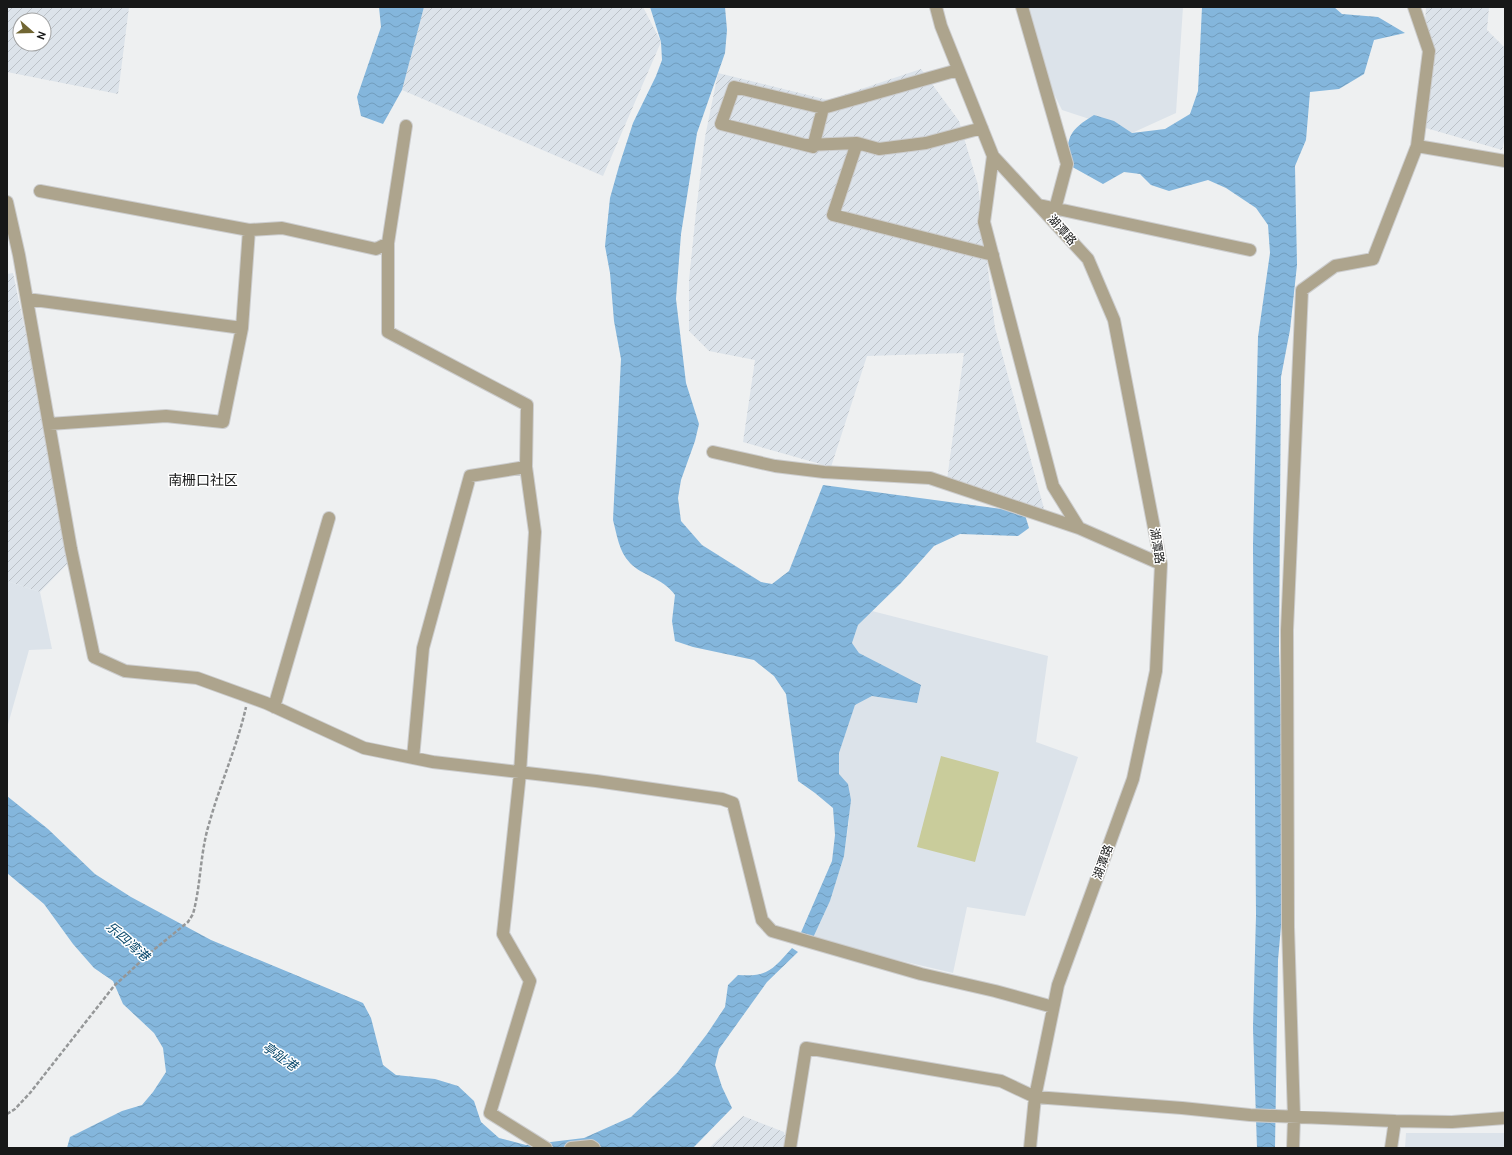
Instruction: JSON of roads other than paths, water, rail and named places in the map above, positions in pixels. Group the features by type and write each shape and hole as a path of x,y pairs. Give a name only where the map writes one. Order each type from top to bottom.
{"street":[{"name":"湖潭路","path":"936,7 941,26 993,156 1088,259 1114,320 1161,564 1156,671 1133,779 1058,985 1035,1097 1030,1148"},
{"path":"1022,7 1067,164 1056,209"},
{"path":"1293,1148 1294,1117 1288,927 1287,630 1302,290 1335,266 1373,259 1417,146 1429,51 1414,7"},
{"path":"958,70 823,108 734,87 721,124 809,144 857,143 879,149 926,143 982,128"},
{"path":"809,144 823,108"},
{"path":"406,126 388,243 388,332 527,405 526,466 535,532 520,773 503,934 530,981 490,1113 546,1148"},
{"path":"857,143 833,215 992,254"},
{"path":"1417,146 1505,161"},
{"path":"993,156 984,222 1053,486 1078,528"},
{"path":"40,191 250,230 282,228 376,249 388,243"},
{"path":"7,202 27,299 71,549 94,657 124,671 197,678 274,707 364,748 432,762 722,799 734,803 762,920 772,930 921,974 995,991 1053,1007"},
{"path":"1039,205 1250,250"},
{"path":"49,424 166,416 223,422 242,328 250,230"},
{"path":"27,299 242,328"},
{"path":"713,452 775,466 824,472 930,478 1078,528 1161,564"},
{"path":"413,758 424,648 470,476 526,466"},
{"path":"274,707 329,518"},
{"path":"790,1148 806,1048 1001,1081 1035,1097 1182,1108 1250,1115 1294,1117 1452,1122 1505,1118"},
{"path":"1391,1148 1395,1121"},
{"path":"571,1148 591,1146 594,1148"}],"water":[{"path":"379,7 424,7 402,90 383,124 361,116 357,97 381,27"},
{"path":"650,7 725,7 727,30 725,53 697,133 681,234 676,299 686,383 699,424 695,441 681,480 678,498 681,521 702,545 761,582 772,584 789,571 823,485 1009,510 1025,515 1029,528 1018,536 960,534 934,546 901,583 858,625 852,643 859,653 921,685 917,703 872,696 855,705 839,753 839,774 848,784 851,800 844,856 830,901 812,940 799,937 832,861 835,835 833,808 798,781 786,694 774,676 754,660 693,647 675,641 672,621 675,595 664,584 640,571 626,559 619,543 613,520 621,359 614,321 610,273 605,246 610,198 619,166 633,123 656,76 662,60 661,42"},
{"path":"1202,7 1334,7 1342,14 1378,17 1405,33 1374,40 1364,74 1339,89 1310,92 1306,140 1295,166 1297,265 1290,330 1281,377 1279,649 1286,871 1278,960 1275,1148 1257,1148 1253,1028 1256,915 1253,546 1258,337 1270,253 1268,225 1256,208 1226,188 1208,180 1169,191 1151,185 1140,174 1124,172 1103,184 1067,164 1069,140 1072,134 1075,129 1094,115 1114,121 1132,133 1165,129 1190,114 1198,91"},
{"path":"7,796 48,829 95,874 131,897 211,940 363,1003 371,1018 383,1065 396,1075 435,1079 458,1086 474,1101 481,1122 499,1138 526,1145 584,1138 631,1117 677,1073 707,1034 725,1007 728,985 738,975 756,975 763,973 774,967 792,948 798,952 767,982 719,1049 715,1065 722,1087 732,1108 693,1148 67,1148 70,1137 122,1111 142,1105 153,1092 166,1072 163,1048 154,1033 123,1004 113,981 94,968 73,944 44,904 7,873"}],"district":[{"name":"南栅口社区","path":"203,480"}],"water label":[{"name":"乐四湾港","path":"128,941"},
{"name":"亭趾港","path":"280,1056"}]}
